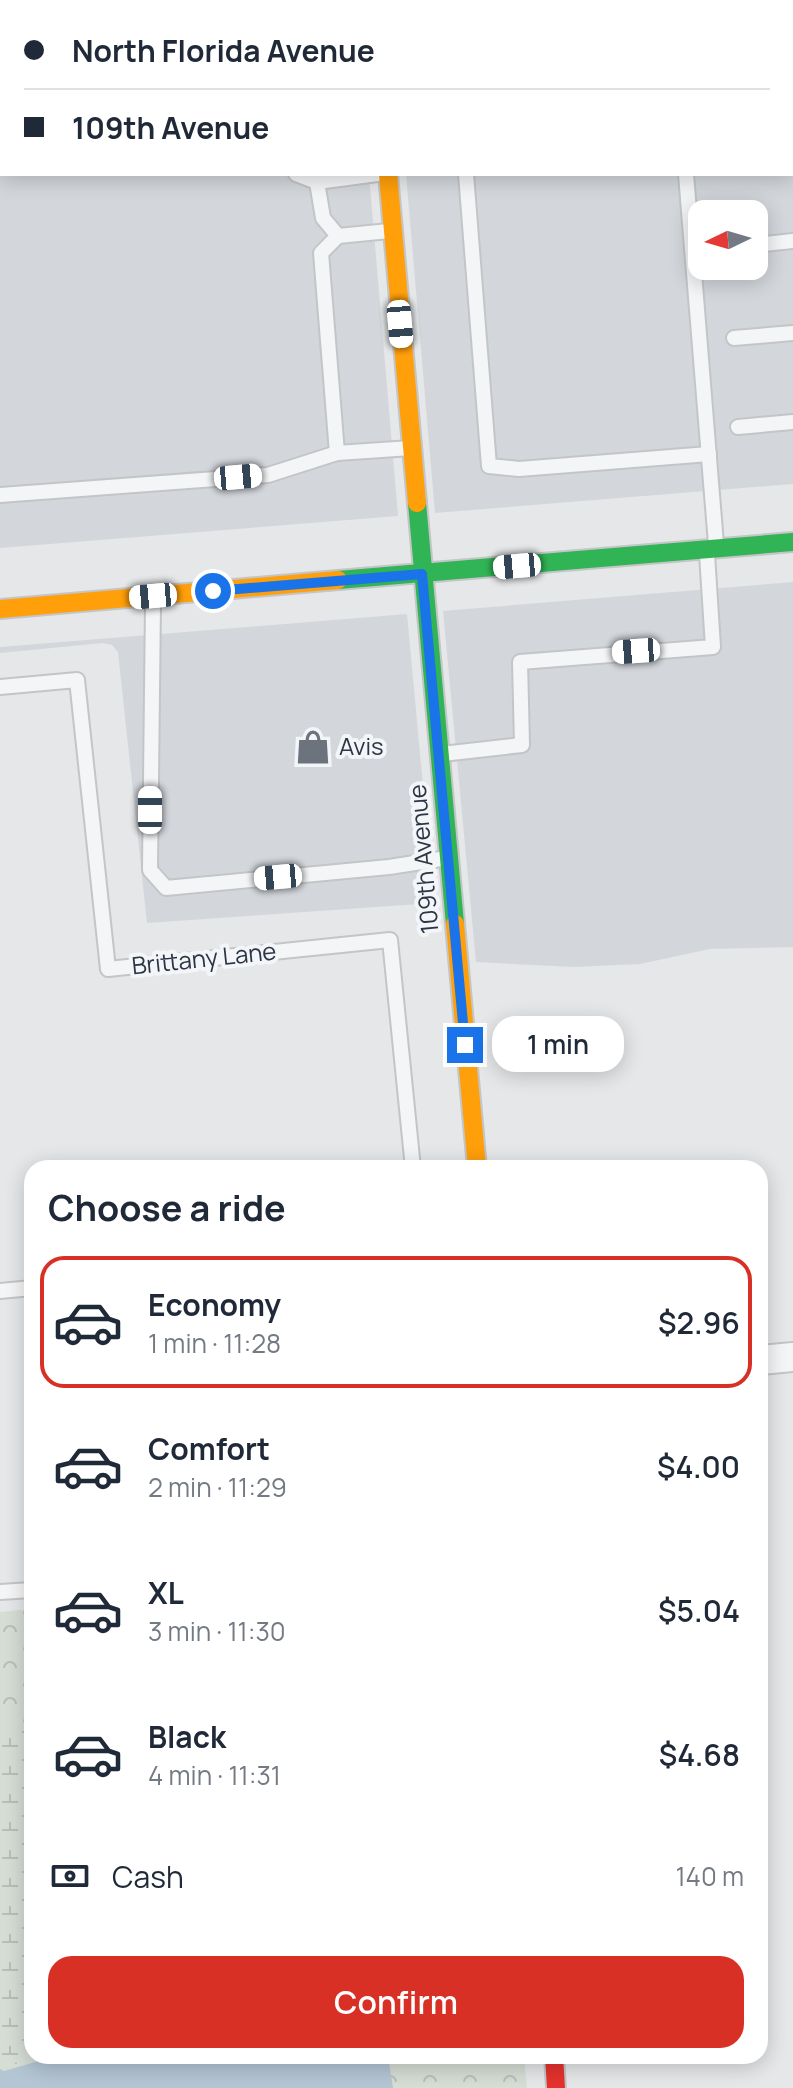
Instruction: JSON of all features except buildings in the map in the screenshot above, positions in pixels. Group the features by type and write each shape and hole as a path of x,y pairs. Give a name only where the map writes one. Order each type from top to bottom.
{"street":[{"name":"109th Avenue","path":"388,176 476,1160"},
{"path":"0,609 793,542"},
{"path":"768,1359 793,1357"},
{"path":"554,2064 556,2088"}],"lane":[{"path":"301,176 317,182 362,176"},
{"path":"466,176 489,466 519,469 709,454"},
{"path":"438,754 522,745 520,662 713,647 709,454 686,176"},
{"path":"317,182 323,218 338,236"},
{"path":"337,453 321,253 338,236 392,231"},
{"path":"768,244 793,241"},
{"path":"734,338 793,333"},
{"path":"738,427 793,422"},
{"path":"0,495 268,475 337,453 411,448"},
{"path":"153,596 150,870 166,888 389,867 447,857"},
{"name":"Brittany Lane","path":"0,687 77,680 108,969 390,940 412,1160"},
{"path":"0,1291 24,1289"},
{"path":"0,1592 24,1590"}],"shaded area":[{"path":"0,176 369,176 398,516 0,548"},
{"path":"406,176 793,176 793,484 435,513"},
{"path":"793,582 793,947 710,949 640,964 573,967 476,962 443,611"},
{"path":"407,614 434,903 147,923 118,652 112,645 103,643 0,653 0,647"}],"green space":[{"path":"24,1610 24,2064 525,2064 527,2088 0,2088 0,1612"},
{"path":"24,1722 24,2060 3,2066 0,2065 0,1725"}],"water":[{"path":"28,2064 389,2064 393,2088 0,2088 0,2069 4,2071"}],"traffic: fast":[{"path":"417,503 455,924"},
{"path":"338,580 793,542"}],"traffic: slow":[{"path":"388,176 417,503"},
{"path":"0,609 338,580"},
{"path":"455,924 476,1160"}],"traffic: jam":[{"path":"554,2064 556,2088"}],"place":[{"name":"Avis","path":"313,747"}],"route":[{"path":"213,591 422,574 465,1045"}]}
